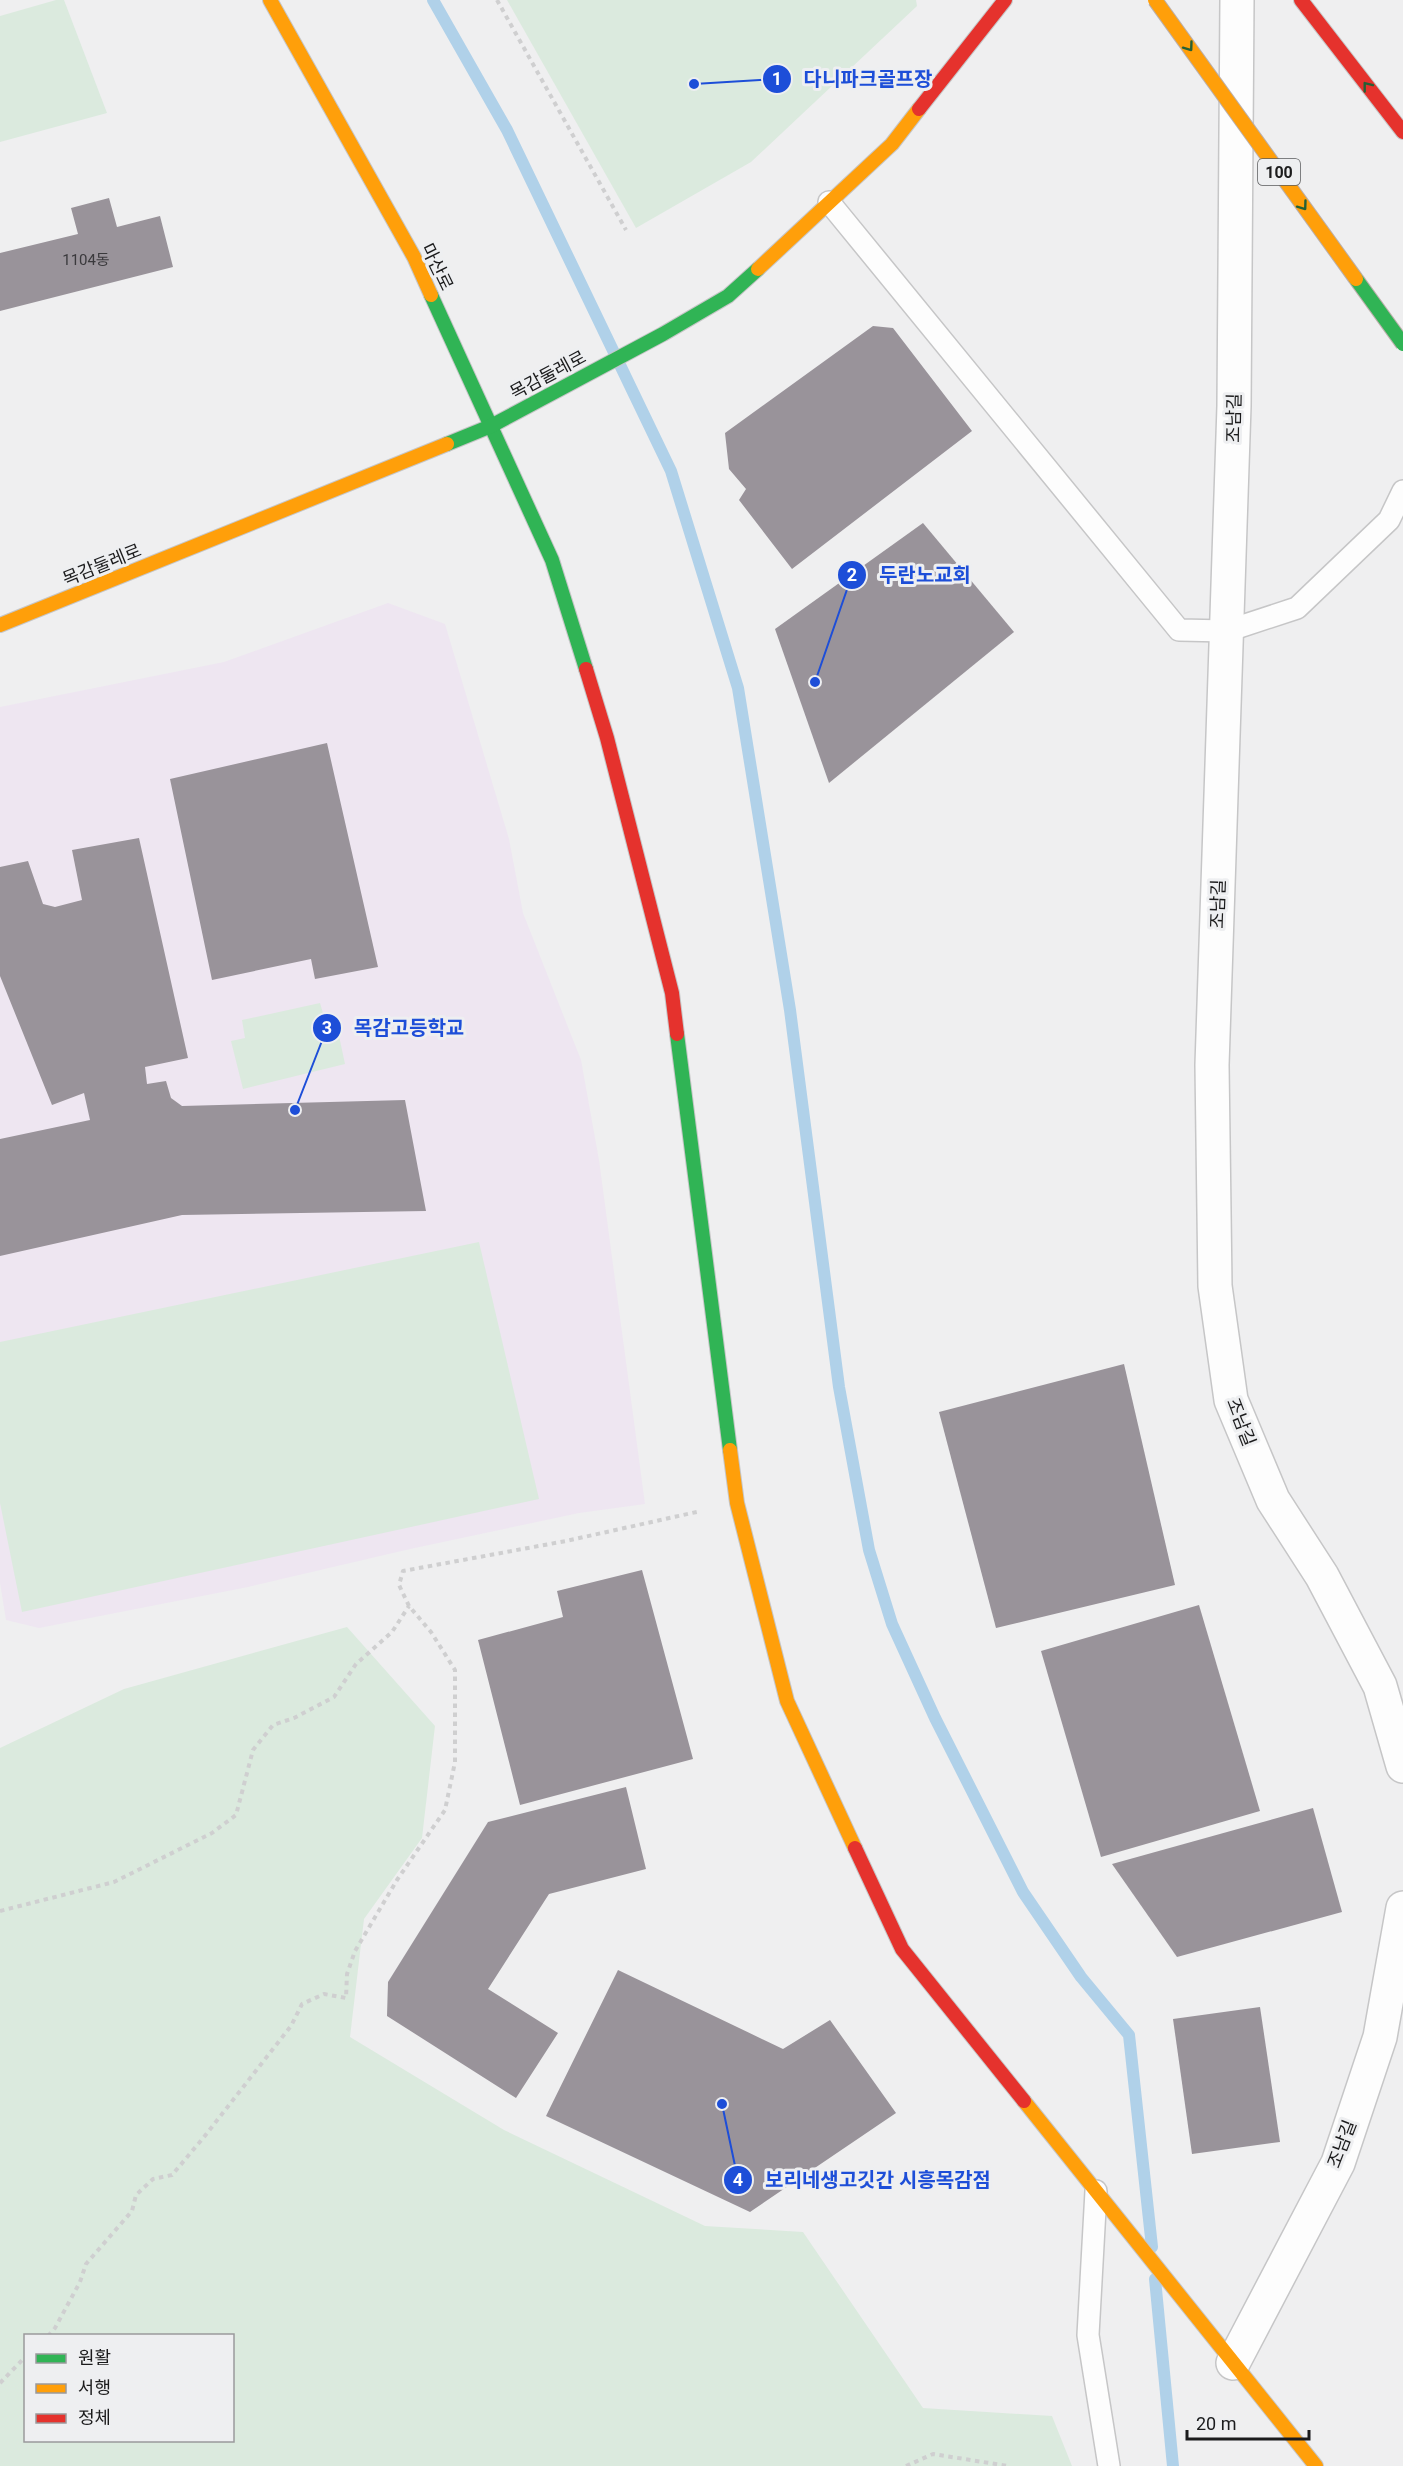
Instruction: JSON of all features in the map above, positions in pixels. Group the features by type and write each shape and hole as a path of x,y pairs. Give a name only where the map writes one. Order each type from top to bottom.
{"main road":[{"name":"마산로","path":"270,0 414,257 552,560 607,738 672,993 737,1503 787,1701 902,1949 1095,2191 1195,2312 1316,2466"},
{"name":"목감둘레로","path":"0,625 491,426 663,334 728,296 892,144 1005,0"},
{"name":"100","path":"1155,0 1403,344"},
{"path":"1301,0 1403,132"}],"street":[{"name":"조남길","path":"1237,0 1234,406 1212,1065 1215,1286 1231,1400 1273,1500 1322,1575 1380,1686 1403,1766"},
{"name":"조남길","path":"1233,2363 1338,2163 1380,2037 1403,1908"}],"lane":[{"path":"829,202 1179,630 1227,631 1297,608 1389,520 1403,491"},
{"path":"1095,2191 1088,2334 1109,2466"}],"path":[{"path":"497,0 626,230"},
{"path":"50,2334 80,2282 86,2264 132,2211 136,2195 153,2180 172,2175 231,2106 291,2026 302,2004 324,1994 346,1998 347,1974 355,1951 397,1880 445,1810 455,1762 455,1670 431,1632 409,1606 399,1585 403,1571 567,1541 737,1503"},
{"path":"0,1911 114,1882 212,1833 236,1815 253,1750 273,1725 294,1718 334,1697 356,1664 393,1632 409,1606"},
{"path":"0,2383 24,2358"},
{"path":"906,2466 933,2454 1008,2466"}],"shaded area":[{"path":"388,603 445,624 509,839 523,913 581,1060 599,1160 645,1504 579,1513 248,1587 39,1628 6,1620 0,1583 0,707 224,662"}],"green space":[{"path":"56,0 64,0 107,113 0,142 0,16"},
{"path":"507,0 916,0 917,6 751,162 636,228"},
{"path":"320,1003 325,1020 335,1017 345,1064 243,1089 231,1041 245,1038 242,1020"},
{"path":"479,1242 539,1499 22,1612 0,1503 0,1342"},
{"path":"347,1627 435,1726 422,1838 364,1919 350,2037 504,2130 705,2226 803,2232 923,2408 1052,2416 1072,2466 0,2466 0,1748 124,1689"}],"building":[{"path":"109,198 117,227 160,216 173,267 0,311 0,253 78,234 71,208"},
{"path":"873,326 893,328 972,431 792,569 739,500 746,489 729,469 725,433"},
{"path":"923,523 1014,632 829,783 775,629"},
{"path":"327,743 378,967 315,979 311,959 212,980 170,779"},
{"path":"139,838 188,1058 145,1067 147,1084 166,1081 171,1098 182,1106 405,1100 426,1211 182,1215 0,1256 0,1139 90,1120 84,1093 52,1105 0,976 0,867 28,861 43,904 55,907 82,900 72,850"},
{"path":"1124,1364 1175,1585 996,1628 939,1412"},
{"path":"642,1570 693,1759 520,1805 478,1640 563,1617 557,1591"},
{"path":"1199,1605 1260,1811 1101,1857 1041,1651"},
{"path":"626,1787 646,1869 549,1894 488,1989 558,2033 516,2098 387,2016 388,1982 488,1822"},
{"path":"1313,1808 1342,1912 1177,1957 1112,1864"},
{"path":"618,1970 783,2049 830,2020 896,2113 750,2212 546,2116"},
{"path":"1260,2007 1280,2142 1192,2154 1173,2019"}],"waterway":[{"path":"433,0 507,130 671,471 738,688 790,1010 839,1387 869,1550 892,1624 935,1718 1023,1892 1081,1977 1129,2035 1152,2247"},
{"path":"1155,2279 1173,2466"}],"traffic: fast":[{"path":"447,444 491,426 663,334 728,296 758,269"},
{"path":"1356,279 1403,344"},
{"path":"431,295 552,560 586,669"},
{"path":"677,1034 730,1450"}],"traffic: slow":[{"path":"270,0 414,257 431,295"},
{"path":"1155,0 1356,279"},
{"path":"758,269 892,144 919,109"},
{"path":"0,625 447,444"},
{"path":"730,1450 737,1503 787,1701 855,1848"},
{"path":"1024,2101 1316,2466"}],"traffic: jam":[{"path":"919,109 1005,0"},
{"path":"1301,0 1403,132"},
{"path":"586,669 607,738 672,993 677,1034"},
{"path":"855,1848 902,1949 1024,2101"}],"place":[{"name":"다니파크골프장","path":"694,84"},
{"name":"두란노교회","path":"815,682"},
{"name":"목감고등학교","path":"295,1110"},
{"name":"보리네생고깃간 시흥목감점","path":"722,2104"}]}
